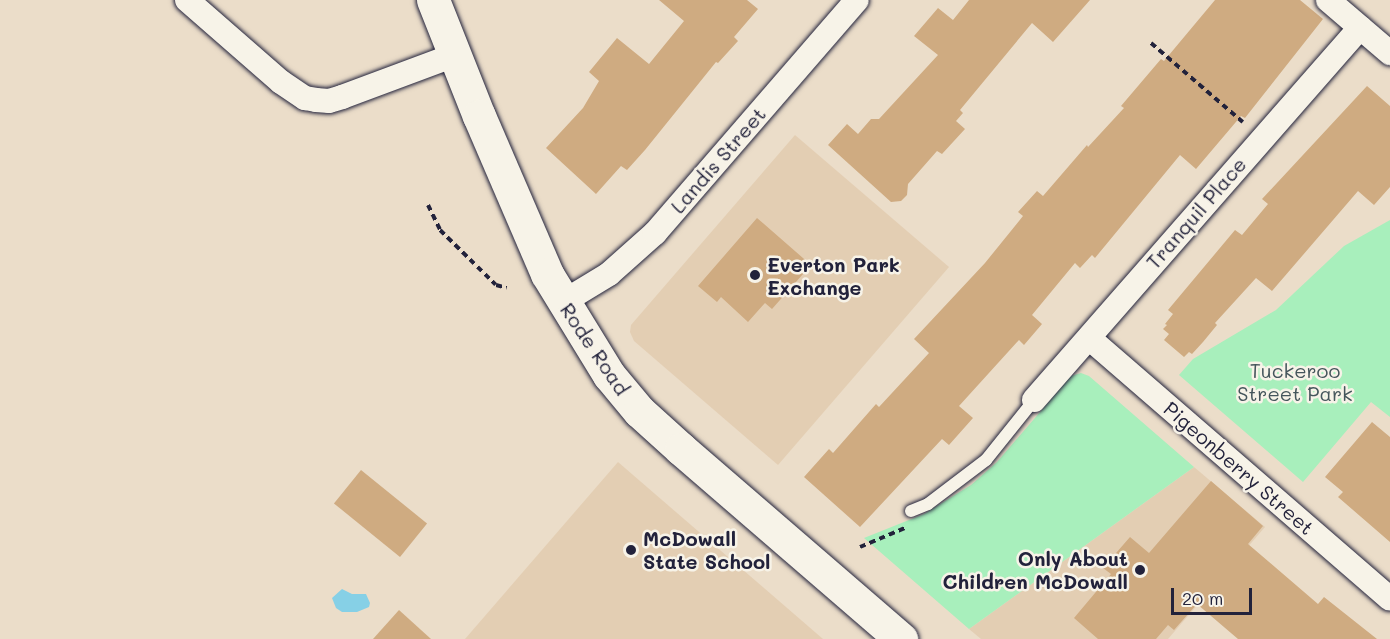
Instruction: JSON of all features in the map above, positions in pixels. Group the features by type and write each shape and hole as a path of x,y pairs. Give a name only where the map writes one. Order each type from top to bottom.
{"main road":[{"name":"Rode Road","path":"433,0 522,218 563,302 609,375 639,411 901,639"}],"street":[{"path":"187,0 281,82 305,98 328,101 342,97 455,55"},
{"name":"Landis Street","path":"563,302 609,274 655,233 857,0"},
{"path":"1328,0 1390,54"},
{"name":"Tranquil Place","path":"1034,400 1360,27"},
{"name":"Pigeonberry Street","path":"1089,338 1390,599"}],"lane":[{"path":"911,511 932,501 986,459 1034,400"}],"path":[{"path":"1150,43 1262,138"},
{"path":"428,205 440,230 496,285 507,288"}],"shaded area":[{"path":"795,135 949,267 778,465 634,341 630,332 631,325"},
{"name":"McDowall State School","path":"618,462 823,639 465,639"},
{"name":"Only About Children McDowall","path":"1194,467 1265,527 1168,639 981,639 969,629"}],"green space":[{"name":"Tuckeroo Street Park","path":"1390,220 1390,417 1371,402 1303,482 1179,375 1193,359 1276,310 1344,246"},
{"path":"1081,373 1089,376 1194,467 969,629 864,538 924,514 971,485 997,462 1071,376"}],"water":[{"path":"342,589 352,594 366,594 370,603 369,607 357,612 342,612 336,608 332,598"}],"building":[{"path":"659,0 747,0 758,9 734,37 738,41 718,63 716,62 645,150 627,170 621,166 596,194 546,148 583,108 599,81 589,72 617,38 649,64 684,21"},
{"path":"969,0 1090,0 1053,42 1032,23 960,110 963,113 956,121 965,129 942,154 937,151 908,184 907,195 901,201 891,202 828,145 847,124 858,134 871,119 879,119 938,55 914,36 938,8 953,20"},
{"path":"1215,0 1300,0 1323,19 1245,118 1241,116 1196,169 1180,155 1095,258 1092,255 1080,268 1075,263 1032,315 1042,324 1024,345 1019,340 959,406 973,418 949,445 942,439 860,527 804,477 829,449 833,453 876,404 879,407 929,353 914,339 985,263 1023,216 1018,212 1037,191 1043,196 1087,145 1088,147 1124,108 1121,106 1161,59 1164,61"},
{"path":"1367,86 1390,106 1390,187 1374,205 1358,191 1272,291 1256,278 1215,323 1217,325 1203,342 1192,354 1189,352 1184,357 1164,340 1169,334 1163,329 1173,314 1168,310 1235,230 1242,235 1268,204 1262,199"},
{"name":"Everton Park Exchange","path":"757,218 811,265 772,309 765,303 748,322 721,297 717,302 698,286"},
{"path":"1372,422 1390,437 1390,542 1338,497 1343,492 1325,477"},
{"path":"361,470 427,523 400,557 334,503"},
{"path":"1211,481 1263,526 1248,544 1318,604 1324,597 1377,639 1238,639 1197,604 1174,630 1168,625 1156,639 1098,639 1074,618 1111,574 1103,568 1130,537 1149,553"},
{"path":"399,610 431,639 373,639"}],"place":[{"name":"Everton Park Exchange","path":"755,275"},
{"name":"McDowall State School","path":"631,550"},
{"name":"Only About Children McDowall","path":"1140,570"}]}
